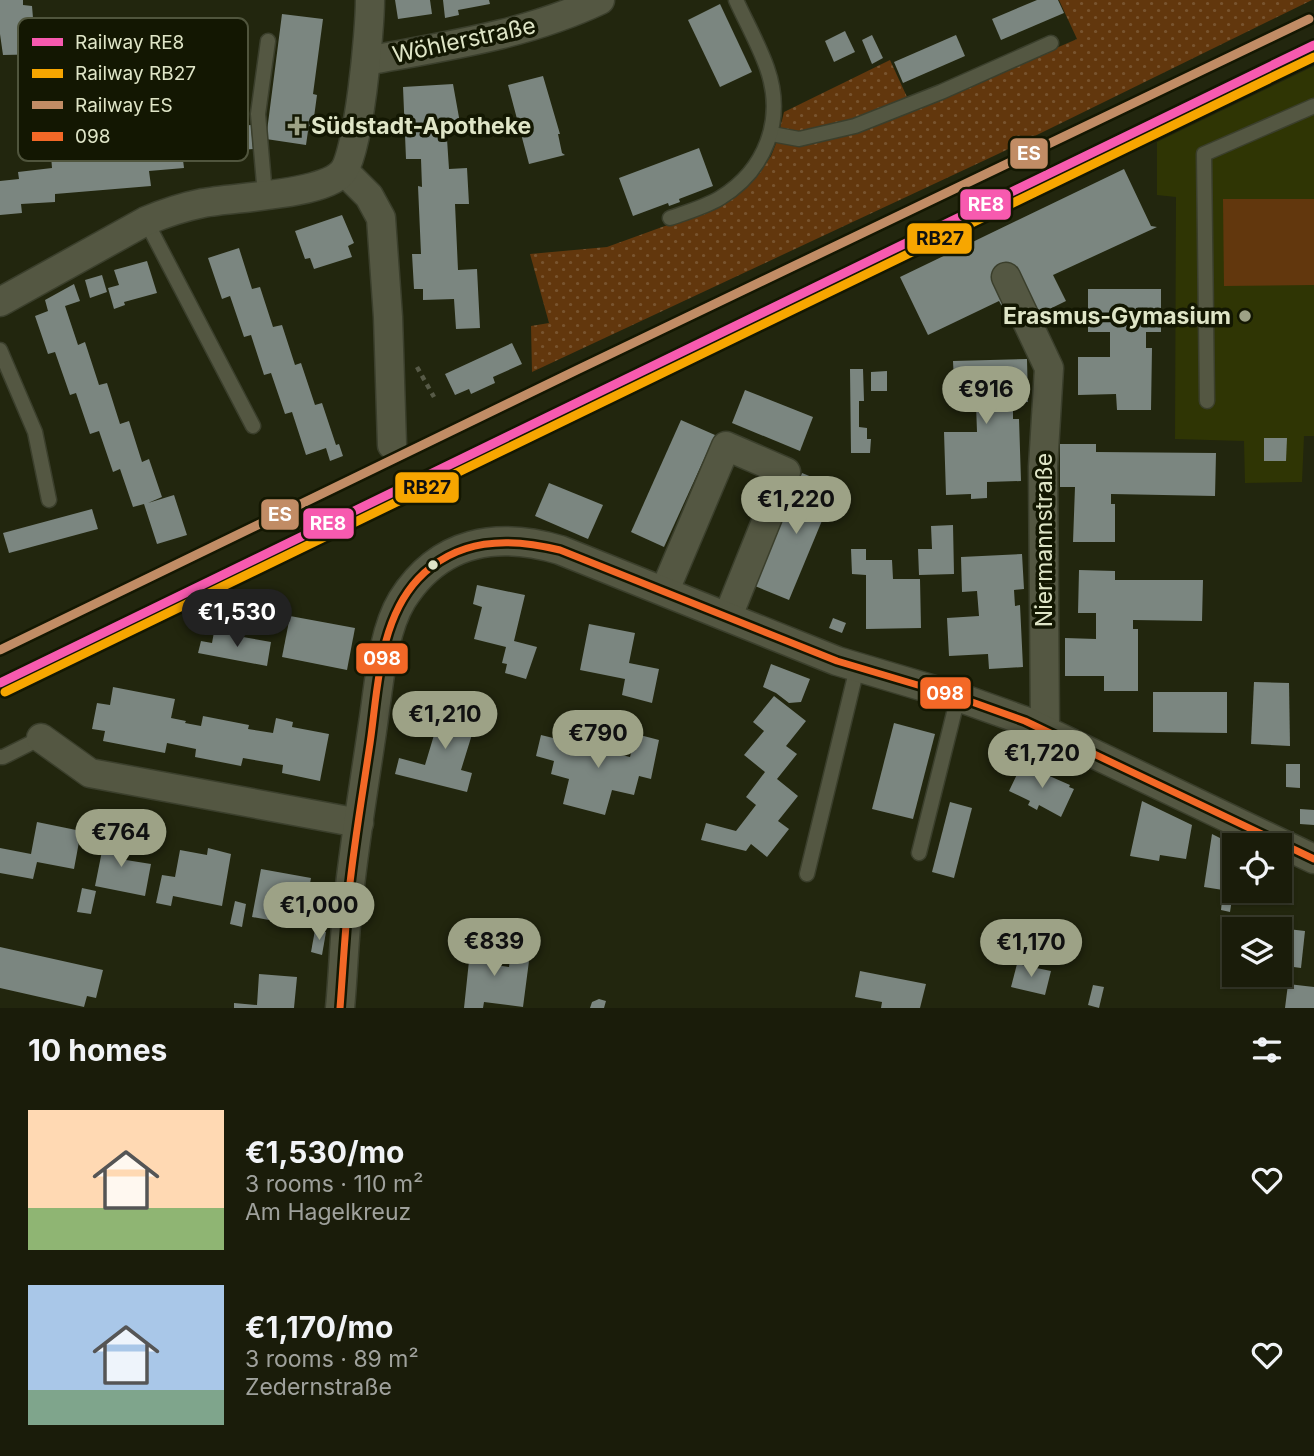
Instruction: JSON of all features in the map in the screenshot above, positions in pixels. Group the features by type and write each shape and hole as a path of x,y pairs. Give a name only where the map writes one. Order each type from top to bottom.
{"street":[{"path":"0,302 146,220 198,204 316,186 335,179 344,171 353,143 366,61 370,0"},
{"name":"Wöhlerstraße","path":"366,61 493,38 558,19 600,0"},
{"path":"344,171 369,195 378,210 383,228 392,445"},
{"name":"Niermannstraße","path":"1006,277 1049,368 1043,481 1045,730"},
{"path":"665,590 726,446 786,472 728,616"},
{"path":"340,1008 347,914 359,823 390,631 399,607 412,586 435,565 464,549 500,540 530,542 560,550 857,668 958,697 1045,730 1314,859"},
{"path":"41,738 90,773 359,823"}],"lane":[{"path":"670,218 708,204 738,184 758,161 772,134 775,106 768,70 736,0"},
{"path":"265,195 258,114 268,41"},
{"path":"772,134 799,139 855,126 953,87 1051,43"},
{"path":"1207,401 1204,154 1314,106"},
{"path":"146,220 253,426"},
{"path":"0,351 34,432 49,500"},
{"path":"807,874 857,668"},
{"path":"919,853 958,697"},
{"path":"0,757 41,738"}],"shaded area":[{"path":"1059,0 1312,0 998,154 532,372 531,326 549,323 530,254 607,247 709,210 736,196 754,179 771,156 784,112 890,60 913,110 1077,39"},
{"name":"Erasmus-Gymasium","path":"1314,66 1314,436 1304,436 1302,482 1245,483 1244,441 1175,439 1176,197 1157,195 1157,142"},
{"path":"1223,199 1314,199 1314,285 1224,286"}],"building":[{"path":"0,0 23,0 23,5 32,6 33,18 18,18 18,55 3,55"},
{"path":"395,0 430,0 432,14 398,19"},
{"path":"443,0 489,0 490,4 458,10 459,15 445,18"},
{"path":"1037,0 1058,0 1064,13 1001,40 992,19"},
{"path":"720,4 752,72 720,87 688,20"},
{"path":"282,14 323,19 313,94 317,95 312,132 308,131 306,145 266,139"},
{"path":"845,31 855,52 834,62 825,41"},
{"path":"872,35 883,58 872,64 862,40"},
{"path":"956,35 965,56 903,83 894,62"},
{"path":"543,76 560,134 562,153 565,155 529,164 508,85"},
{"path":"453,84 460,123 446,124 449,169 467,168 469,204 455,204 458,270 477,269 480,328 456,329 454,299 423,300 423,289 414,289 412,254 421,254 418,186 422,187 421,159 406,159 403,87"},
{"path":"248,125 251,125 253,149 248,149"},
{"path":"699,148 713,186 679,199 680,202 669,206 668,203 633,216 619,178"},
{"path":"51,161 183,161 184,168 149,171 151,186 55,194 55,202 21,204 22,213 0,215 0,181 19,179 18,172 52,168"},
{"path":"1124,169 1151,226 1157,227 1053,275 1066,301 1013,327 999,301 928,335 900,277"},
{"path":"342,215 354,243 348,246 352,257 314,269 310,258 305,259 295,231"},
{"path":"239,248 252,289 260,287 273,327 282,325 295,365 301,363 315,405 322,403 336,445 339,444 343,456 330,461 326,448 306,455 292,412 285,414 271,373 264,375 251,335 244,337 230,296 222,299 208,258"},
{"path":"147,261 157,293 124,302 125,305 114,309 108,288 119,285 114,270"},
{"path":"102,275 107,292 90,298 85,280"},
{"path":"74,284 80,301 65,306 78,345 85,342 99,385 107,383 120,424 129,421 142,462 149,459 162,497 148,503 174,495 187,535 157,544 144,504 133,507 120,469 113,472 99,431 90,434 76,393 70,395 55,352 48,354 35,316 48,311 45,300"},
{"path":"1088,289 1161,289 1161,332 1146,332 1146,348 1152,348 1151,410 1117,410 1116,394 1078,395 1078,357 1110,357 1110,332 1088,332"},
{"path":"512,343 522,364 493,377 495,383 471,394 469,389 455,395 445,374"},
{"path":"1027,359 1028,402 1013,402 1013,419 1019,419 1021,481 987,482 987,498 971,499 971,494 946,495 944,432 977,432 976,404 955,404 953,361"},
{"path":"850,369 863,369 864,401 859,401 859,427 867,428 867,439 871,439 870,453 851,453"},
{"path":"887,371 887,391 871,391 871,372"},
{"path":"745,390 813,417 800,451 732,423"},
{"path":"681,420 715,435 664,547 631,532"},
{"path":"1264,438 1287,438 1286,461 1264,461"},
{"path":"1060,444 1096,444 1096,452 1216,453 1215,496 1111,494 1111,504 1115,504 1115,542 1073,542 1075,487 1060,487"},
{"path":"802,473 836,487 789,600 755,586"},
{"path":"549,483 603,505 588,539 535,516"},
{"path":"92,509 98,529 9,553 3,533"},
{"path":"953,525 954,574 919,575 918,549 932,549 931,526"},
{"path":"851,549 866,549 866,560 892,560 893,579 920,579 921,628 866,629 866,575 852,574"},
{"path":"1022,554 1024,589 1014,590 1015,606 1020,605 1023,667 989,669 988,654 949,656 947,618 979,616 977,591 962,592 961,557"},
{"path":"1079,570 1115,571 1115,580 1203,580 1202,621 1133,620 1133,629 1138,629 1138,691 1104,691 1104,676 1065,676 1065,638 1096,639 1096,613 1078,613"},
{"path":"477,585 525,595 514,641 537,647 526,679 505,673 507,664 502,663 506,647 474,639 482,607 473,604"},
{"path":"290,616 355,628 347,670 282,657"},
{"path":"833,618 846,623 842,633 829,628"},
{"path":"589,624 635,633 629,663 659,669 652,703 622,695 625,679 580,670"},
{"path":"214,632 271,642 267,666 198,653 201,641 212,643"},
{"path":"771,664 810,679 801,702 789,703 763,687"},
{"path":"1254,682 1289,683 1290,746 1251,744"},
{"path":"113,687 175,699 171,718 186,721 185,723 201,726 203,716 249,725 248,729 273,733 276,718 293,722 292,727 329,734 320,781 282,773 283,765 243,758 241,766 195,757 196,749 167,743 165,753 103,741 105,731 92,729 97,703 110,705"},
{"path":"1153,692 1227,692 1227,733 1153,732"},
{"path":"774,696 806,721 786,746 797,754 777,779 798,796 778,821 789,829 767,857 751,844 746,851 701,840 706,823 736,831 756,805 746,797 765,772 744,755 764,731 753,722"},
{"path":"437,704 478,715 461,770 472,773 467,792 395,774 399,758 425,765 434,735 429,733"},
{"path":"894,723 935,734 913,819 872,809"},
{"path":"636,734 659,740 651,779 639,776 634,795 612,790 605,815 563,804 569,779 551,774 554,761 536,756 541,735 630,757"},
{"path":"1022,764 1074,789 1061,817 1039,805 1037,810 1028,805 1030,801 1009,791"},
{"path":"1286,764 1300,764 1300,788 1286,787"},
{"path":"1142,801 1192,825 1186,859 1160,855 1159,861 1130,856"},
{"path":"950,802 972,808 954,878 932,872"},
{"path":"1300,809 1314,810 1314,825 1300,824"},
{"path":"37,822 81,831 74,869 37,862 33,879 0,873 0,848 31,854"},
{"path":"1212,834 1222,839 1222,890 1204,887"},
{"path":"105,836 130,841 126,860 151,864 145,896 95,886"},
{"path":"208,848 231,854 222,906 173,896 171,906 156,903 162,875 175,877 180,850 207,855"},
{"path":"261,869 311,878 302,926 252,917"},
{"path":"82,888 96,891 91,914 77,912"},
{"path":"1222,900 1222,903 1231,903 1230,912 1221,910"},
{"path":"235,901 246,904 242,927 230,924"},
{"path":"315,930 326,932 322,955 311,952"},
{"path":"1292,930 1305,931 1301,968 1292,967"},
{"path":"479,935 486,936 491,943 489,964 509,967 510,958 529,961 523,1007 484,1002 483,1008 464,1008 471,942"},
{"path":"0,947 103,970 96,998 87,996 84,1007 0,988"},
{"path":"1017,964 1051,971 1045,995 1011,987"},
{"path":"860,971 926,984 920,1008 881,1008 882,1002 855,997"},
{"path":"259,974 297,977 294,1008 234,1008 234,1003 257,1005"},
{"path":"1292,984 1314,987 1314,1008 1285,1008 1288,987 1292,987"},
{"path":"1093,985 1104,987 1099,1008 1088,1005"},
{"path":"599,999 606,1001 604,1008 590,1008 592,1002"}],"rail line":[{"name":"ES","path":"0,650 1309,19"},
{"name":"RE8","path":"0,683 1314,45"},
{"name":"RB27","path":"5,692 1314,57"}],"transit line":[{"name":"098","path":"340,1008 353,856 387,638 394,616 418,579 449,555 484,544 521,543 560,550 837,661 958,697 1025,721 1314,859"}],"place":[{"name":"Südstadt-Apotheke","path":"297,126"},
{"name":"Erasmus-Gymasium","path":"1245,316"}]}
